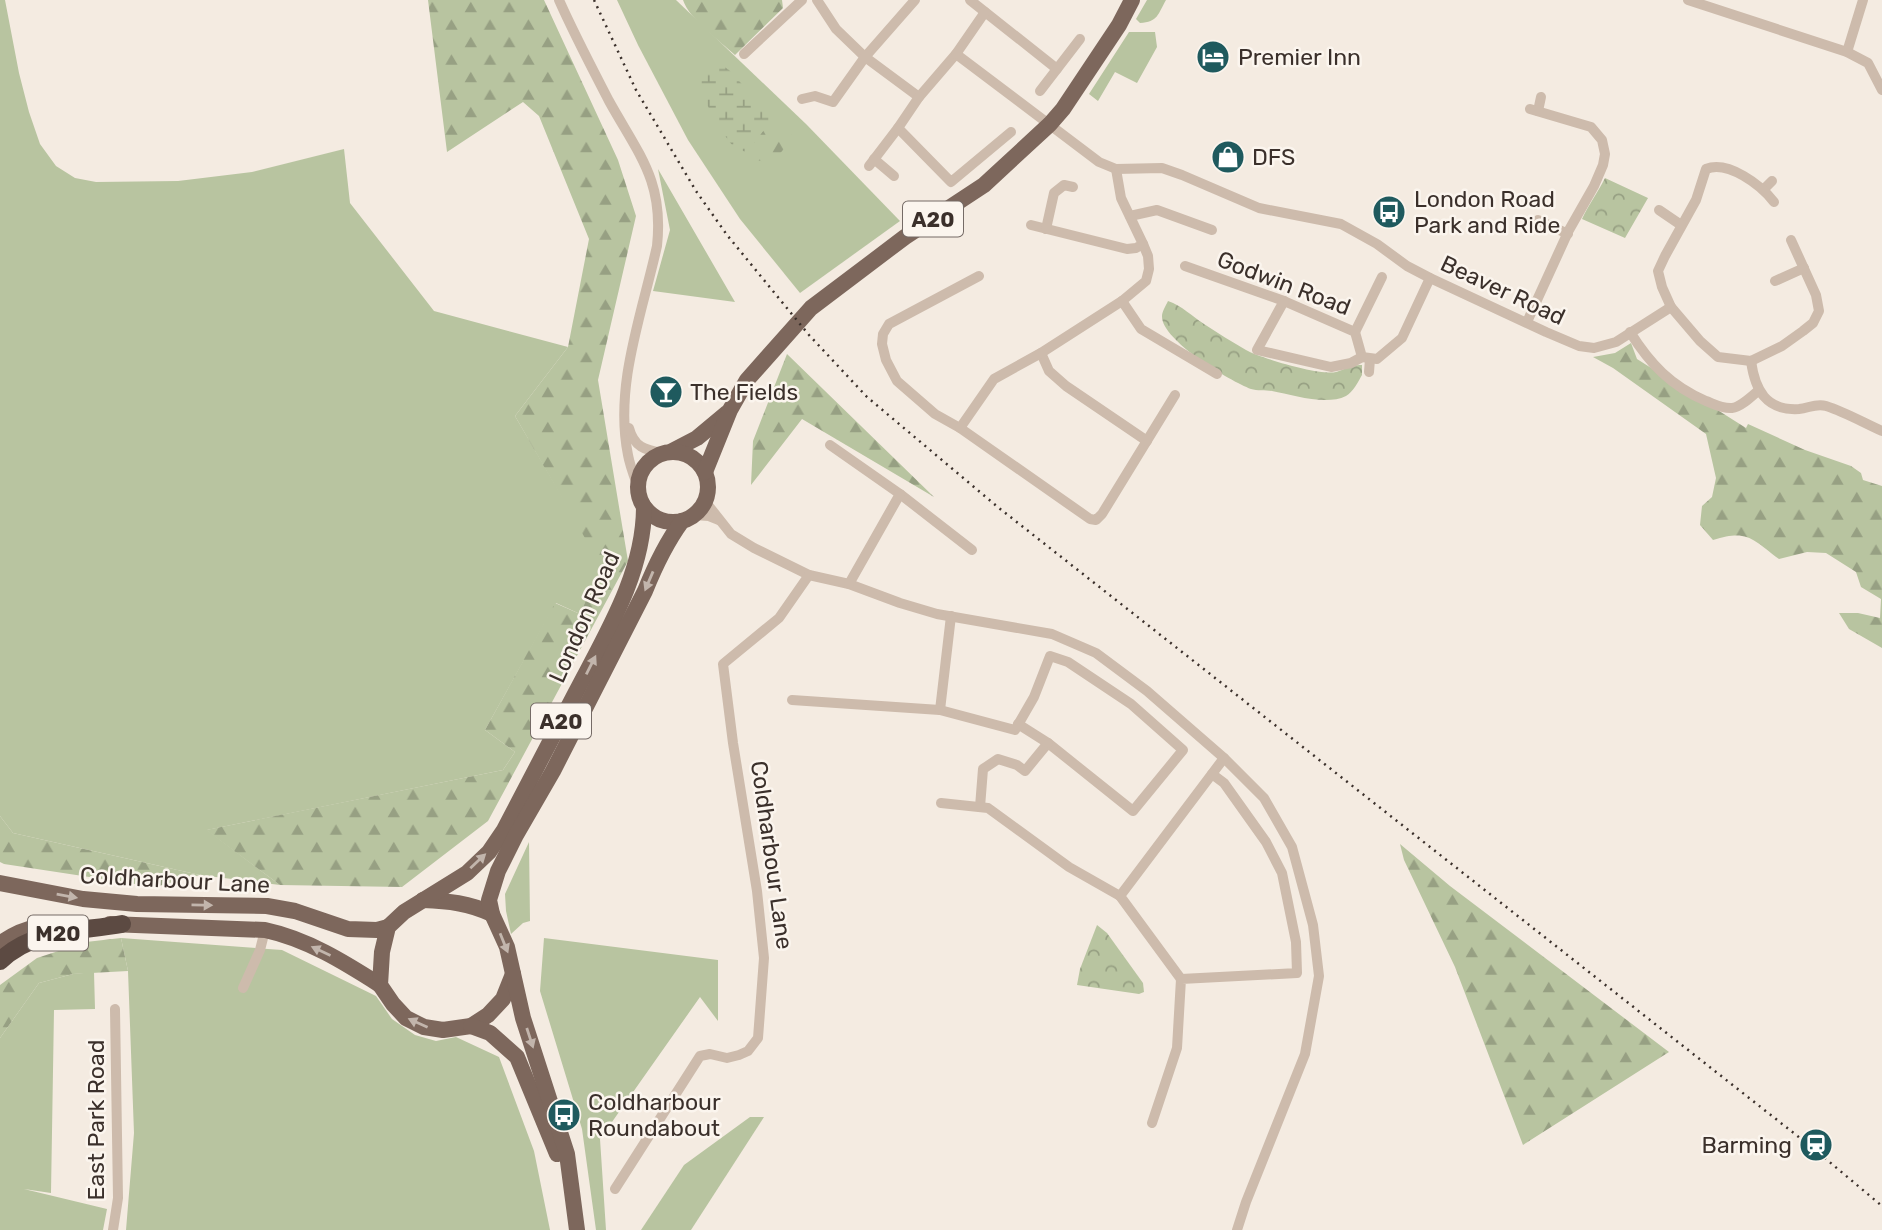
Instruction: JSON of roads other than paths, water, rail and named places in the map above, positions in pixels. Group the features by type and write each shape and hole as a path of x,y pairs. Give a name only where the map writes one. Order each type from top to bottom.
{"highway":[{"name":"M20","path":"0,961 23,943 42,936 122,924"}],"main road":[{"name":"A20","path":"705,472 730,410 747,380 811,308 905,237 985,185 1050,124 1119,25 1132,0"},
{"name":"A20","path":"667,452 697,438 730,410"},
{"path":"667,452 682,452 700,463 708,483 703,506 688,518 671,522 661,520 644,507 638,486 645,466 652,458 667,452"},
{"name":"London Road","path":"422,901 467,873 489,852 504,831 606,636 633,573 644,529 644,507"},
{"name":"London Road","path":"492,914 489,900 498,871 553,771 645,591 666,543 688,518"},
{"name":"Coldharbour Lane","path":"0,883 83,899 137,904 267,906 295,911 348,929 377,930 388,927"},
{"path":"514,972 503,999 488,1015 471,1026 443,1030 424,1027 407,1018 380,985 382,952 388,927 404,912 422,901 457,902 492,914 507,947 514,972 523,1018 567,1154 578,1230"},
{"name":"Coldharbour Lane","path":"0,944 15,934 53,923 265,930 284,934 327,953 380,985"},
{"path":"471,1026 490,1033 517,1057 571,1189"}],"street":[{"path":"559,0 610,102 645,164 657,202 657,246 630,365 624,407 628,457 638,486"},
{"path":"744,54 802,0"},
{"path":"817,0 836,29 865,57 919,97"},
{"path":"802,99 815,96 833,102 865,57 915,0"},
{"path":"970,0 1057,69"},
{"path":"1688,0 1847,52 1868,63 1882,90"},
{"path":"1847,52 1863,0"},
{"path":"894,176 872,163 985,12"},
{"path":"1040,91 1080,39"},
{"path":"956,54 1099,162 1116,169 1121,198 1148,256 1149,269 1146,281 1122,302 994,379 961,428"},
{"path":"1527,322 1603,165 1605,154 1601,140 1591,127 1534,110 1541,97"},
{"path":"898,128 951,182 1011,132"},
{"path":"1774,202 1768,185 1726,167 1714,166 1706,169 1696,200 1658,271 1671,307 1700,341 1718,357 1751,361 1782,346 1813,323 1819,311 1816,295 1791,240"},
{"name":"Beaver Road","path":"1116,169 1162,168 1259,208 1341,224 1430,278 1579,346 1594,348 1616,341 1671,307"},
{"path":"1046,229 1054,193 1063,185 1073,187"},
{"path":"1130,216 1157,210 1212,230"},
{"path":"1659,210 1681,225"},
{"path":"1538,220 1568,234"},
{"path":"1031,225 1127,249 1143,244"},
{"name":"Godwin Road","path":"1185,266 1284,301 1355,332 1366,358"},
{"path":"1775,281 1804,268"},
{"path":"979,276 889,324 883,334 886,360 897,381 935,414 961,428 1090,519 1096,520 1102,514 1175,395"},
{"path":"1355,332 1382,277"},
{"path":"1284,301 1257,350 1331,367 1366,358 1377,359 1402,338 1430,278"},
{"path":"1122,302 1141,329 1217,374"},
{"path":"1630,332 1647,358 1663,374 1700,398 1722,407 1735,408 1759,390"},
{"path":"1041,353 1048,371 1057,379 1147,441"},
{"path":"1366,358 1369,372"},
{"path":"1751,361 1753,374 1764,398 1786,409 1824,405 1882,431"},
{"path":"624,407 630,434 635,443 642,449 667,452"},
{"path":"830,445 900,494 972,550"},
{"path":"849,584 900,494"},
{"path":"704,500 731,534 809,575 849,584 937,614 1052,634 1096,653 1147,691 1224,758 1264,798 1292,847 1313,925 1320,976 1306,1054 1237,1230"},
{"path":"688,518 709,516 719,521"},
{"name":"Coldharbour Lane","path":"615,1189 700,1056 710,1054 727,1058 739,1055 748,1051 758,1038 764,958 757,891 723,664 779,618 809,575"},
{"path":"940,710 951,616"},
{"path":"792,700 940,710 1016,727 1048,743 1133,811 1183,750 1131,704 1068,662 1051,656 1034,697 1016,727"},
{"path":"980,807 984,769 998,759 1017,765 1025,771 1048,743"},
{"path":"1120,896 1224,758"},
{"path":"1181,979 1297,973 1296,942 1282,873 1266,842 1224,783 1212,774"},
{"path":"941,803 988,808 1069,867 1120,896 1181,979 1177,1048 1152,1123"},
{"path":"243,988 260,950 265,930"},
{"name":"East Park Road","path":"113,1230 118,1198 115,1009"}],"railway":[{"path":"594,0 636,90 696,191 727,235 809,335 867,397 999,508 1814,1149 1882,1206"}],"place":[{"name":"Premier Inn","path":"1213,57"},
{"name":"DFS","path":"1228,157"},
{"name":"London Road Park and Ride","path":"1389,212"},
{"name":"The Fields","path":"666,392"},
{"name":"Coldharbour Roundabout","path":"564,1115"},
{"name":"Barming","path":"1816,1145"}]}
